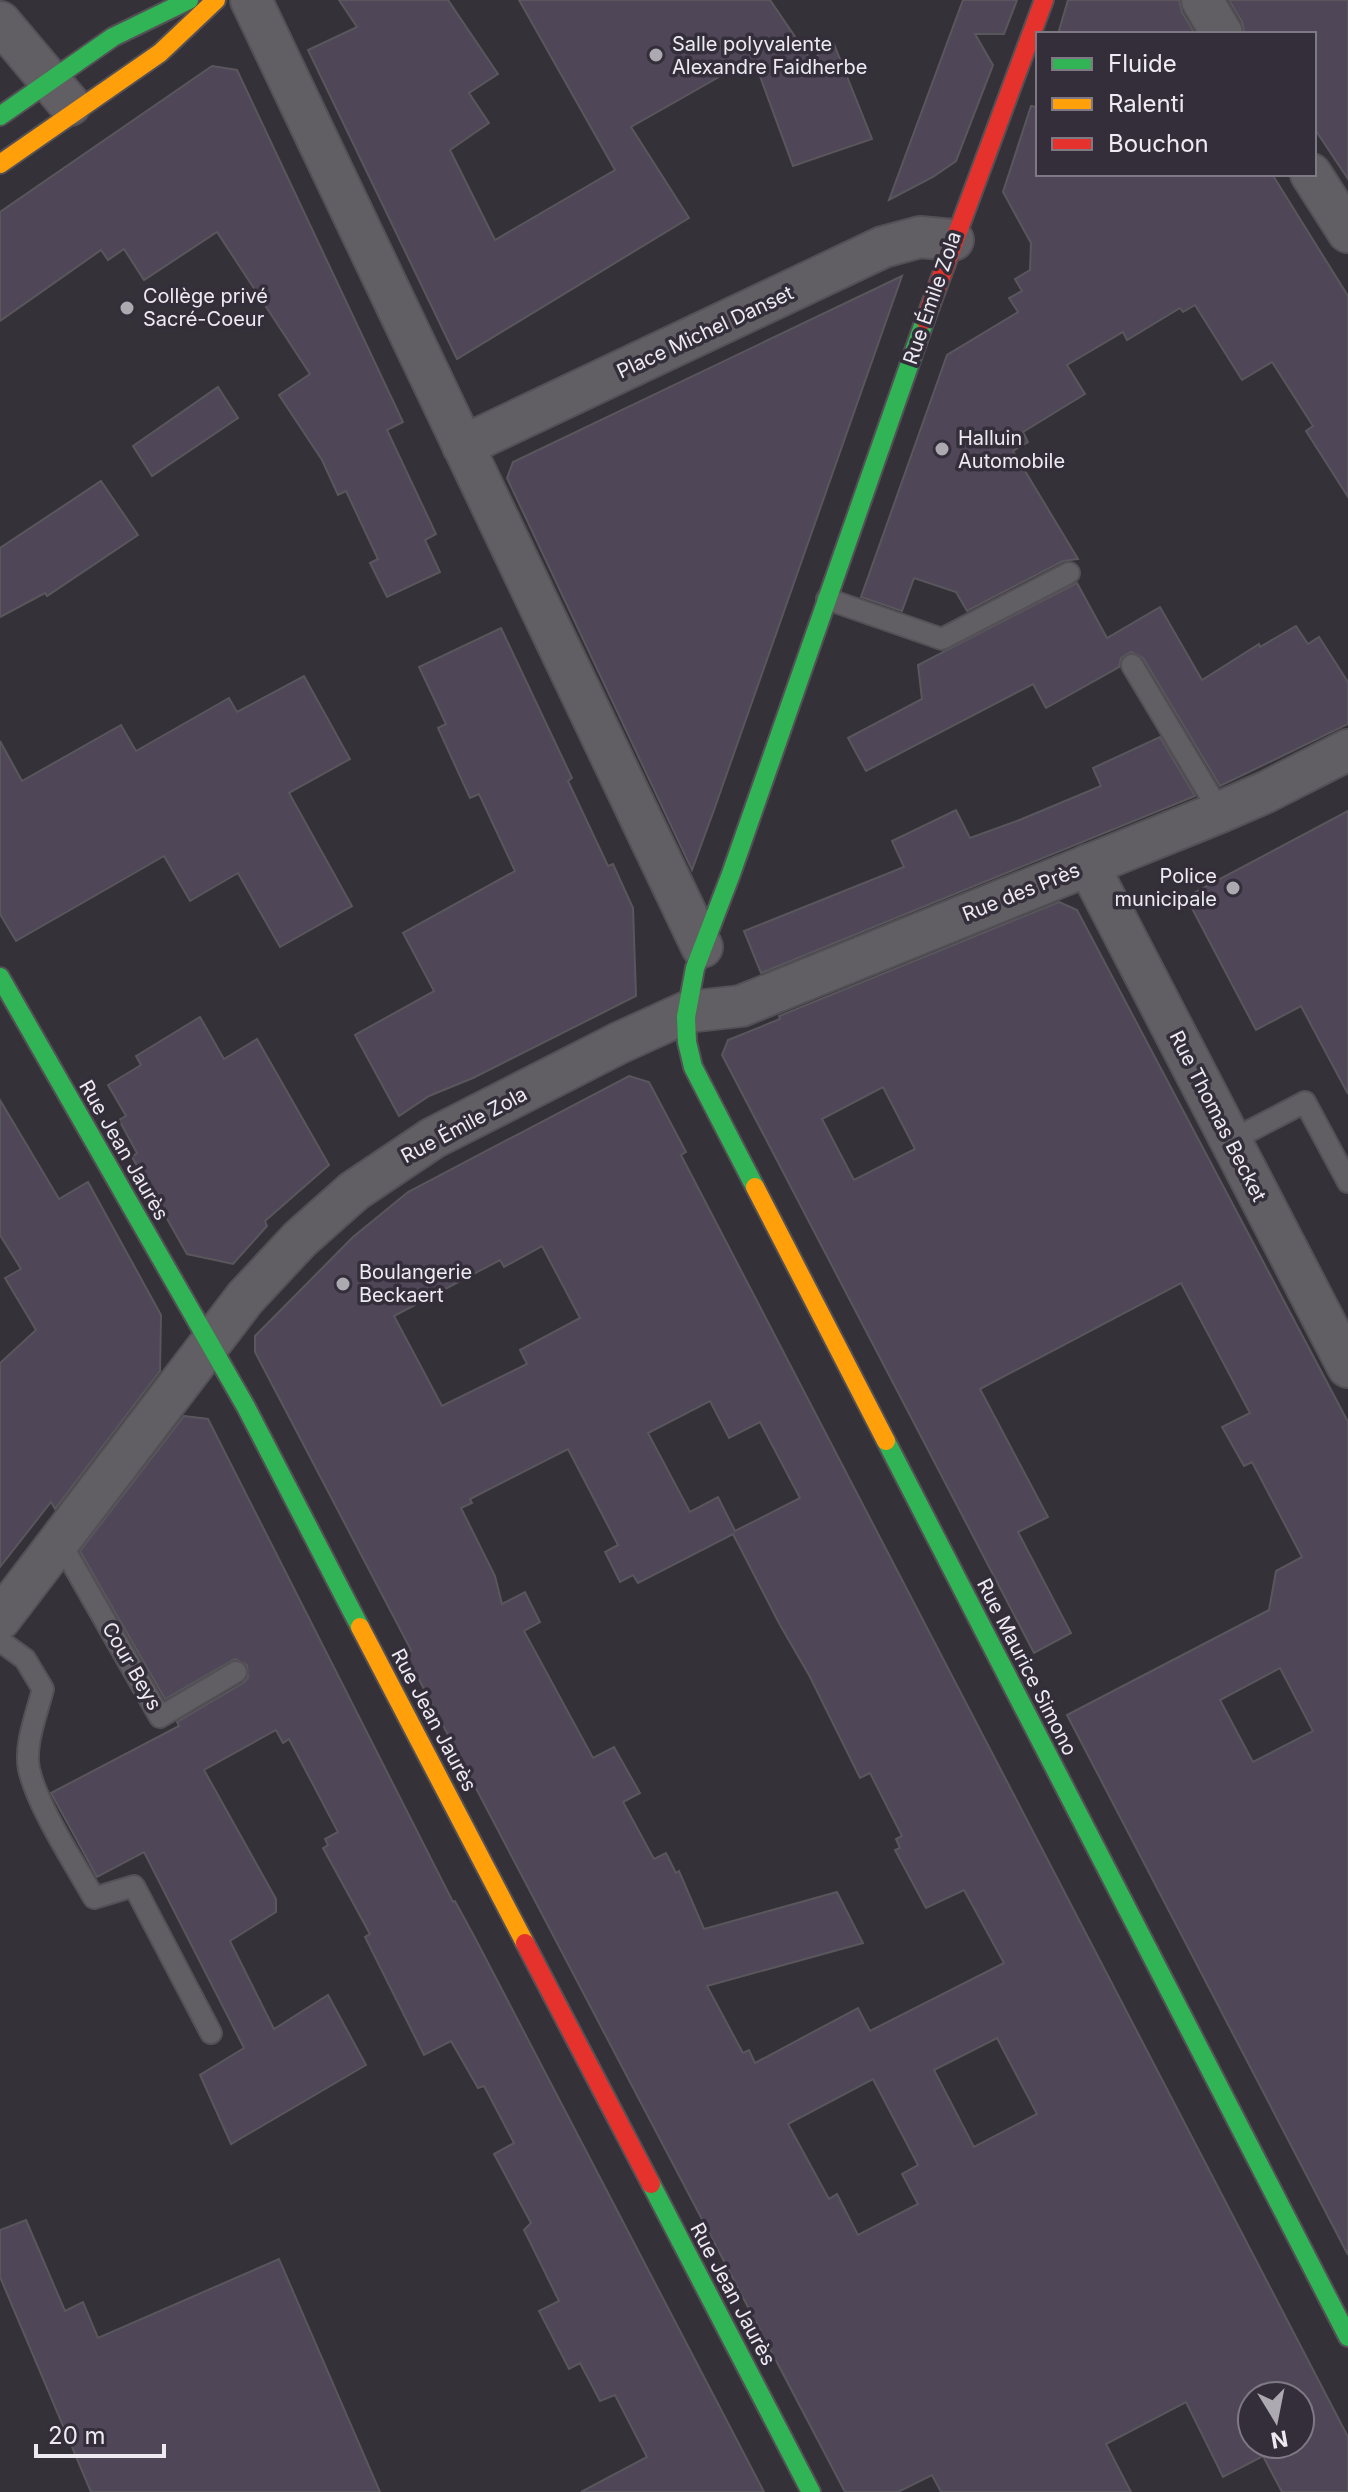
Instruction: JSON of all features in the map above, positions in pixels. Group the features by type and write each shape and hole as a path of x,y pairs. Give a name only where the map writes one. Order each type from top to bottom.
{"street":[{"path":"0,116 113,37 189,0"},
{"path":"0,164 160,53 216,0"},
{"path":"251,0 702,947"},
{"name":"Rue Émile Zola","path":"0,1619 245,1298 328,1212 381,1171 433,1138 619,1043 687,1012 702,947 731,874 953,240 1044,0"},
{"path":"1202,0 1221,32"},
{"path":"0,22 76,113"},
{"path":"1312,176 1348,232"},
{"name":"Place Michel Danset","path":"463,446 883,247 920,237 953,240"},
{"name":"Rue des Près","path":"687,1012 741,1006 1220,812 1348,750"},
{"name":"Rue Thomas Becket","path":"1088,865 1348,1367"},
{"name":"Rue Jean Jaurès","path":"0,977 253,1420 811,2492"},
{"name":"Rue Maurice Simono","path":"687,1012 687,1044 693,1067 1348,2337"}],"lane":[{"path":"827,599 942,639 1069,573"},
{"path":"1132,665 1220,812"},
{"path":"1230,1141 1305,1102 1348,1182"},
{"name":"Cour Beys","path":"59,1540 160,1717 236,1672"},
{"path":"0,1641 25,1659 43,1689 30,1739 28,1767 40,1799 94,1898 134,1886 211,2033"}],"building":[{"path":"339,0 448,0 498,74 469,93 489,123 450,150 495,240 615,170 519,0 770,0 811,60 834,44 872,139 793,166 754,60 728,75 726,73 631,127 689,218 457,359 308,50 357,27"},
{"path":"963,0 1017,0 1004,34 975,34 993,65 956,161 889,200"},
{"path":"1068,0 1179,0 1194,32 1059,32"},
{"path":"1229,0 1348,0 1348,179 1316,131 1316,32 1244,32"},
{"path":"212,66 237,70 403,422 387,430 436,534 425,540 440,572 387,597 370,563 378,559 346,491 338,495 322,460 279,395 310,374 217,232 144,280 124,249 108,260 101,250 0,321 0,212"},
{"path":"1031,106 1036,107 1036,176 1273,176 1348,296 1348,497 1306,431 1313,426 1272,362 1242,380 1195,305 1183,312 1180,308 1127,340 1123,332 1067,365 1085,394 1023,432 1028,442 1013,451 1078,559 1063,561 967,611 956,592 914,578 902,611 861,597 947,355 1018,312 1009,298 1022,291 1015,279 1030,270 1031,243 1003,192"},
{"path":"902,276 692,870 507,478 513,462"},
{"path":"218,387 238,418 152,476 133,446"},
{"path":"101,481 138,535 47,596 45,593 0,617 0,548"},
{"path":"1077,583 1107,638 1160,607 1202,680 1259,644 1260,647 1296,626 1308,644 1319,637 1348,682 1348,724 1220,786 1143,658 1131,652 1121,658 1119,667 1046,708 1033,684 866,771 848,738 922,699 918,665"},
{"path":"501,628 572,778 568,781 608,866 613,864 633,908 636,996 473,1078 429,1096 399,1116 355,1035 434,991 403,933 515,871 479,794 470,798 438,728 446,724 419,667"},
{"path":"304,676 350,759 289,793 352,906 280,947 238,873 190,901 164,856 16,941 0,914 0,741 22,781 121,725 136,751 229,698 237,712"},
{"path":"1160,737 1195,796 761,973 744,931 904,867 892,841 956,810 970,838 1022,819 1101,786 1093,768"},
{"path":"1348,811 1348,1094 1301,1006 1256,1030 1186,897"},
{"path":"1059,902 1077,910 1348,1422 1348,2255 1067,1715 1269,1610 1276,1571 1302,1557 1252,1462 1244,1466 1222,1427 1250,1413 1181,1283 980,1389 1048,1517 1018,1532 1071,1633 1034,1653 722,1055 728,1040 780,1019 779,1016","holes":["883,1087 915,1149 854,1180 822,1119","1280,1668 1313,1731 1253,1762 1220,1700"]},
{"path":"200,1017 224,1059 257,1039 329,1165 265,1221 267,1226 233,1264 187,1254 132,1157 137,1153 119,1120 126,1116 108,1085 141,1065 136,1056"},
{"path":"629,1076 649,1082 686,1152 681,1155 1348,2437 1348,2492 1282,2492 1265,2460 1316,2460 1316,2380 1236,2380 1236,2460 1255,2460 1223,2477 1186,2402 1106,2444 1131,2492 941,2492 932,2475 898,2492 845,2492 405,1653 411,1650 255,1352 255,1336 353,1237 408,1192","holes":["542,1246 580,1318 520,1350 527,1364 442,1406 394,1316 500,1260 504,1267","710,1401 729,1438 760,1422 800,1498 735,1531 718,1497 690,1512 648,1433","568,1449 618,1545 605,1552 620,1582 633,1575 638,1583 733,1534 860,1778 870,1773 902,1836 896,1839 900,1848 895,1850 926,1908 964,1890 1004,1963 870,2031 858,2008 755,2063 749,2050 743,2053 707,1986 863,1943 837,1892 704,1929 679,1871 676,1873 666,1853 654,1859 623,1802 640,1793 614,1747 593,1758 524,1631 540,1622 525,1592 502,1604 495,1576 461,1508 472,1503 470,1499","997,2038 1037,2114 974,2147 934,2070","873,2079 918,2165 902,2174 918,2204 858,2235 837,2194 829,2199 788,2124"]},
{"path":"0,1100 59,1199 88,1182 161,1315 160,1371 55,1509 51,1502 0,1567 0,1363 36,1330 5,1278 21,1269 0,1235"},
{"path":"184,1416 208,1419 453,1902 474,1936 764,2492 581,2492 647,2457 615,2395 600,2401 580,2363 569,2369 539,2311 559,2301 524,2230 531,2223 494,2154 514,2143 484,2086 478,2088 451,2041 424,2055 365,1937 370,1934 323,1848 328,1845 325,1839 338,1832 289,1739 283,1743 276,1730 204,1770 276,1899 276,1912 230,1941 274,2029 328,1995 366,2065 231,2144 200,2075 244,2048 144,1852 97,1877 51,1793 179,1726 177,1722 248,1678 247,1665 235,1659 165,1699 80,1551"},
{"path":"26,2220 65,2311 83,2302 98,2338 279,2259 380,2492 91,2492 0,2277 0,2230"}],"traffic: fast":[{"path":"0,116 113,37 189,0"},
{"path":"755,1187 693,1067 687,1042 686,1017 695,968 731,874 925,320"},
{"path":"0,977 246,1407 360,1627"},
{"path":"886,1441 1348,2337"},
{"path":"651,2184 811,2492"}],"traffic: slow":[{"path":"0,164 160,53 216,0"},
{"path":"755,1187 886,1441"},
{"path":"360,1627 525,1943"}],"traffic: jam":[{"path":"925,320 1044,0"},
{"path":"525,1943 651,2184"}],"place":[{"name":"Salle polyvalente Alexandre Faidherbe","path":"656,55"},
{"name":"Collège privé Sacré-Coeur","path":"127,308"},
{"name":"Halluin Automobile","path":"942,449"},
{"name":"Police municipale","path":"1233,888"},
{"name":"Boulangerie Beckaert","path":"343,1284"}]}
